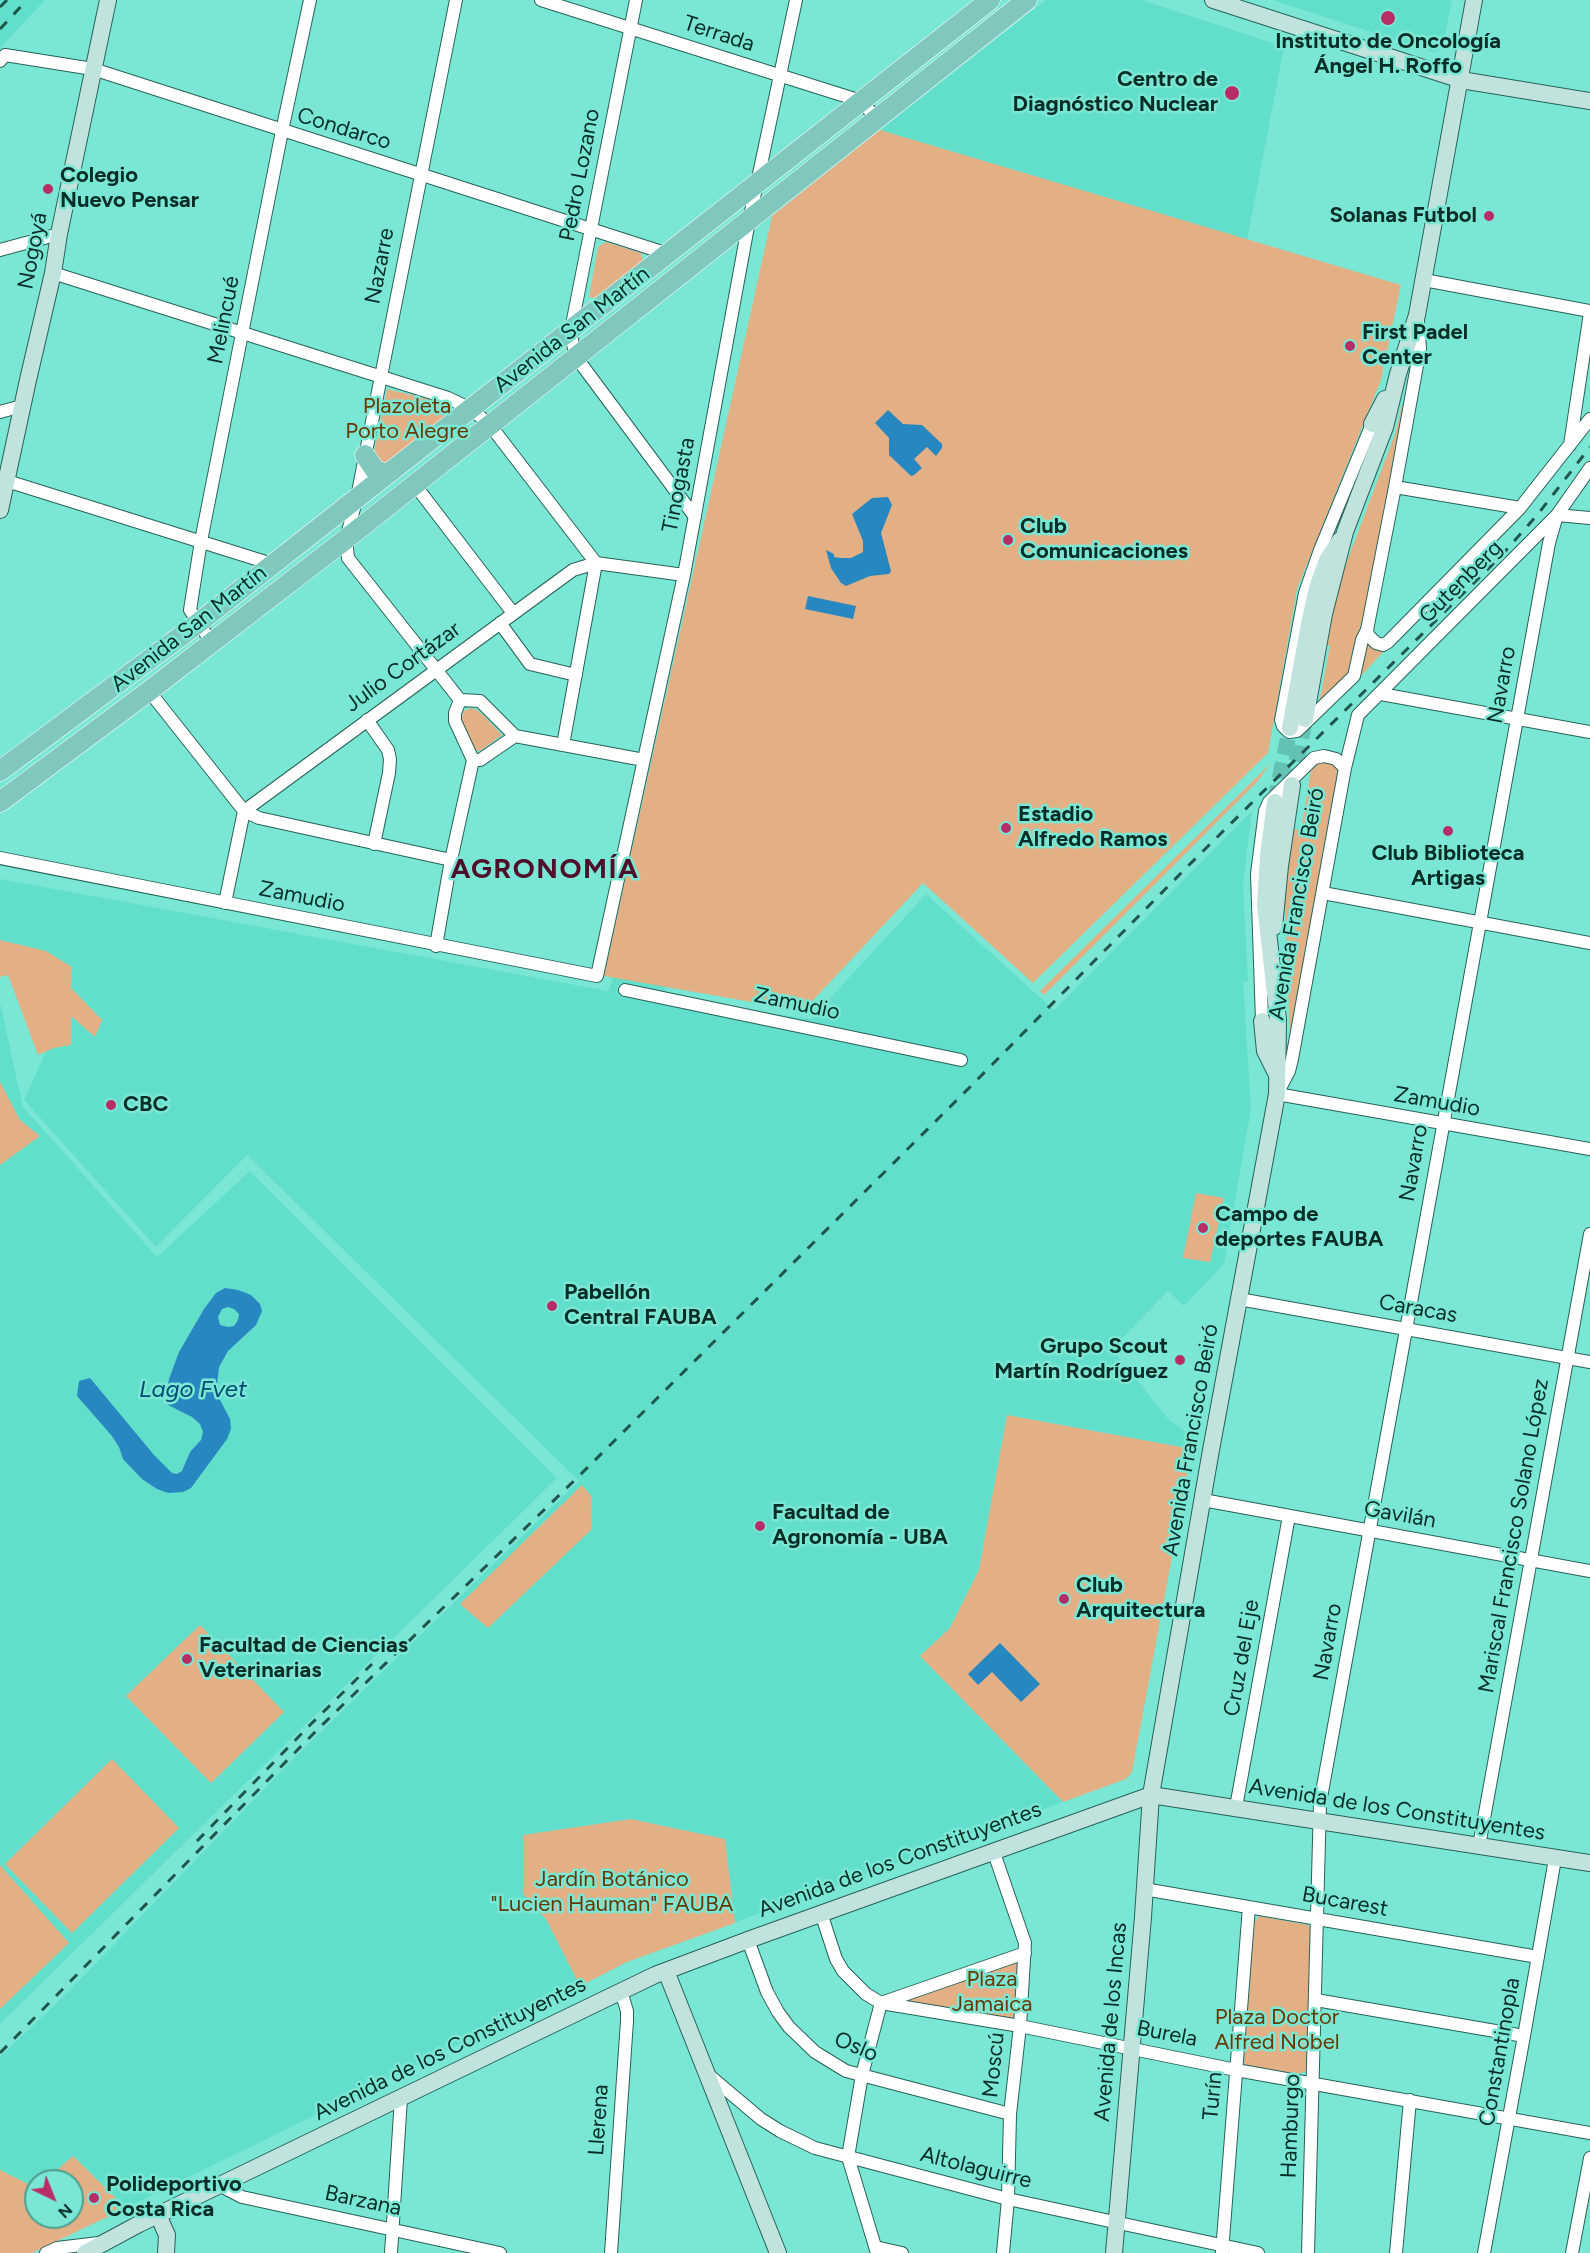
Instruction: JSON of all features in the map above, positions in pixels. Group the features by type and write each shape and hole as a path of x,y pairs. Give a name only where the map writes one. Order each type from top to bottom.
{"main road":[{"name":"Nogoyá","path":"0,510 53,273 59,234 108,0"},
{"name":"Avenida San Martín","path":"0,771 197,624 990,0"},
{"name":"Avenida San Martín","path":"0,802 346,539 1027,0"},
{"path":"1213,0 1461,80 1590,101"},
{"path":"1305,719 1324,614 1345,532 1385,427 1398,374 1417,315 1474,0"},
{"path":"1372,424 1398,374"},
{"path":"365,455 375,470 387,474"},
{"path":"1290,728 1317,588 1327,560 1345,532"},
{"path":"1270,957 1292,785"},
{"path":"1270,957 1265,905 1268,855 1275,802"},
{"name":"Avenida Francisco Beiró","path":"1151,1795 1276,1094 1278,1020 1270,957"},
{"path":"1262,1021 1265,1051 1278,1076"},
{"name":"Avenida de los Constituyentes","path":"85,2253 219,2185 666,1971 1151,1795 1590,1863"},
{"name":"Avenida de los Incas","path":"1114,2253 1151,1795"},
{"path":"666,1971 778,2253"},
{"path":"158,2215 167,2235 166,2253"},
{"name":"Avenida de los Constituyentes","path":"71,2253 96,2248"}],"street":[{"name":"Melincué","path":"212,643 197,624 190,610 201,542 310,0"},
{"name":"Nazarre","path":"346,539 357,497 456,0"},
{"name":"Terrada","path":"541,0 861,101"},
{"name":"Pedro Lozano","path":"576,357 571,330 636,0"},
{"name":"Tinogasta","path":"597,976 684,575 749,220 759,182 796,0"},
{"name":"Condarco","path":"2,58 93,69 668,254"},
{"path":"861,101 877,119"},
{"path":"0,250 59,234"},
{"path":"53,273 448,398 471,409 490,425 596,563 563,745"},
{"path":"1424,280 1590,312 1570,446"},
{"path":"1372,424 1320,550 1305,594 1281,720 1289,732 1297,731 1354,676 1362,640 1368,630 1420,349 1417,315"},
{"path":"576,357 695,518"},
{"path":"0,412 22,406"},
{"name":"Gutenberg","path":"1368,630 1368,636 1376,643 1383,645 1388,642 1520,508 1590,419"},
{"name":"Gutenberg","path":"1356,719 1557,515 1590,468"},
{"path":"7,481 272,564"},
{"path":"415,485 513,613"},
{"path":"1395,487 1520,508"},
{"path":"1557,515 1590,518"},
{"name":"Navarro","path":"1319,1820 1320,1803 1517,718 1549,543 1557,515"},
{"path":"346,539 348,558 460,700 480,701 515,736 645,760"},
{"name":"Julio Cortázar","path":"244,811 573,570 596,563 684,575"},
{"path":"500,623 530,664 576,675"},
{"path":"149,691 244,811 259,818 451,860"},
{"path":"1381,694 1590,732"},
{"path":"436,946 451,860 473,760 455,721 460,700"},
{"name":"Avenida Francisco Beiró","path":"1276,1094 1289,1071 1292,1059 1356,719"},
{"path":"367,720 388,750 390,759 374,844"},
{"path":"473,760 480,760 515,736"},
{"path":"1262,1021 1257,874 1265,811 1269,802 1314,759 1324,756 1336,759 1345,768"},
{"path":"225,903 244,811"},
{"name":"Zamudio","path":"0,858 597,976"},
{"path":"1323,893 1590,943"},
{"name":"Zamudio","path":"625,990 961,1060"},
{"name":"Zamudio","path":"1276,1094 1590,1149"},
{"name":"Mariscal Francisco Solano López","path":"1479,1846 1590,1234"},
{"name":"Caracas","path":"1239,1299 1590,1362"},
{"name":"Gavilán","path":"1203,1500 1590,1571"},
{"name":"Cruz del Eje","path":"1236,1807 1289,1516"},
{"name":"Hamburgo","path":"1308,2253 1319,1820"},
{"name":"Moscú","path":"993,1851 1025,1942 1020,2026 1010,2114 1008,2199 1003,2253"},
{"name":"Constantinopla","path":"1484,2253 1555,1859"},
{"name":"Bucarest","path":"1144,1889 1538,1957"},
{"name":"Turín","path":"1222,2249 1249,1907"},
{"name":"Burela","path":"821,1913 836,1959 843,1971 866,1994 881,2003 1020,2026 1236,2070 1590,2133"},
{"name":"Oslo","path":"748,1940 767,1992 789,2027 815,2052 830,2062 846,2071 1010,2114"},
{"path":"902,2253 876,2250 848,2157 862,2075 881,2003 1025,1953"},
{"name":"Llerena","path":"611,2253 627,2021 627,2011 621,1991"},
{"path":"1316,2000 1524,2036"},
{"name":"Altolaguirre","path":"706,2073 780,2131 815,2148 1008,2199 1117,2221 1222,2249 1258,2253"},
{"path":"391,2253 401,2098"},
{"path":"1395,2253 1410,2100"},
{"path":"1572,2253 1590,2158"},
{"name":"Barzana","path":"219,2185 242,2197 500,2253"},
{"name":"Avenida de los Constituyentes","path":"46,2253 57,2248 96,2248"}],"shaded area":[{"path":"0,0 45,0 0,48"},
{"path":"1046,0 1142,0 1284,47 1247,240 880,130"},
{"name":"Instituto de Oncología Ángel H. Roffo","path":"1273,0 1452,0 1443,47 1435,53"},
{"name":"Facultad de Agronomía - UBA","path":"1252,811 1243,884 1248,981 1243,982 1251,1109 1224,1264 1184,1306 1168,1291 1112,1349 1169,1420 1194,1437 1192,1449 1007,1415 979,1570 950,1628 920,1656 1063,1802 627,1962 126,2208 73,2156 58,2169 24,2169 24,2182 0,2170 0,2057 68,1992 301,1751 579,1481 247,1155 156,1247 24,1100 71,996 0,974 0,879 608,991 629,935 677,947 663,998 811,1019 926,894 1054,1010"},
{"name":"Facultad de Ciencias Veterinarias","path":"0,1003 23,1107 157,1257 250,1171 557,1478 0,2024"}],"green space":[{"name":"Club Comunicaciones","path":"880,130 1401,285 1381,380 1297,589 1268,753 1033,983 923,883 803,1011 604,976 772,216"},
{"path":"606,242 641,253 643,262 595,298 589,297 598,247"},
{"name":"Plazoleta Porto Alegre","path":"387,389 448,404 453,411 381,468 374,454"},
{"path":"1406,404 1375,578 1360,630 1347,674 1319,704 1330,646 1325,644 1333,606 1343,572 1395,434 1402,405"},
{"path":"1366,643 1372,649 1384,651 1359,678"},
{"path":"471,708 484,716 502,735 480,751 474,750 461,719 464,711"},
{"path":"1330,761 1339,769 1339,780 1336,779 1321,860 1325,861 1313,923 1310,923 1300,976 1304,977 1290,1042 1285,901 1291,829 1301,830 1311,769 1319,763"},
{"path":"1271,763 1257,782 1044,995 1040,991"},
{"path":"0,940 46,951 72,967 71,988 102,1020 95,1037 71,1016 71,1045 54,1048 38,1055 8,975 0,977"},
{"path":"0,1082 20,1120 40,1136 0,1165"},
{"name":"Campo de deportes FAUBA","path":"1196,1193 1224,1198 1210,1262 1183,1258"},
{"name":"Club Arquitectura","path":"1007,1415 1192,1449 1132,1772 1126,1779 1063,1802 920,1656 950,1628 979,1570"},
{"path":"582,1485 591,1496 592,1529 488,1628 460,1604"},
{"path":"200,1625 284,1712 211,1783 126,1696"},
{"path":"112,1759 179,1828 72,1933 5,1864"},
{"name":"Jardín Botánico \"Lucien Hauman\" FAUBA","path":"631,1819 725,1839 735,1923 627,1962 580,1986 546,1919 523,1894 523,1835"},
{"path":"0,1865 69,1943 0,2009"},
{"name":"Plaza Doctor Alfred Nobel","path":"1259,1916 1308,1925 1312,1932 1306,2071 1298,2074 1244,2065 1253,1925"},
{"name":"Plaza Jamaica","path":"1019,1957 1013,2021 894,2001"},
{"name":"Polideportivo Costa Rica","path":"73,2156 126,2208 84,2228 84,2169 58,2169"},
{"name":"Polideportivo Costa Rica","path":"0,2170 24,2182 24,2229 82,2229 32,2253 0,2253"}],"water":[{"path":"888,410 903,424 922,425 942,444 936,456 927,447 914,459 922,468 914,475 911,476 889,455 889,438 875,423"},
{"path":"888,497 892,505 881,533 891,571 889,574 870,576 846,586 841,583 831,568 826,550 834,554 834,557 841,558 851,558 863,552 863,541 852,514 872,498"},
{"path":"808,596 856,606 853,619 805,609"},
{"name":"Lago Fvet","path":"225,1288 251,1295 260,1304 262,1311 256,1325 228,1351 219,1367 217,1385 219,1398 230,1419 231,1429 227,1439 191,1488 183,1492 168,1493 142,1479 123,1459 112,1436 77,1396 79,1381 90,1378 154,1455 172,1473 177,1474 182,1471 190,1452 201,1440 203,1432 200,1424 192,1417 168,1405 166,1396 169,1379 179,1352 216,1293","holes":["228,1307 239,1314 234,1326 220,1325 218,1317 222,1309"]},
{"path":"1000,1643 1040,1684 1021,1702 992,1672 978,1685 968,1674"}],"tunnel":[{"path":"1292,785 1305,719"},
{"path":"1275,802 1290,728"}],"railway":[{"path":"0,7 7,0"},
{"path":"0,29 27,0"},
{"path":"0,2053 317,1730 579,1476 1500,557 1538,514 1590,447"},
{"path":"197,1841 372,1664"}],"place":[{"name":"Instituto de Oncología Ángel H. Roffo","path":"1388,18"},
{"name":"Centro de Diagnóstico Nuclear","path":"1232,93"},
{"name":"Colegio Nuevo Pensar","path":"48,189"},
{"name":"Solanas Futbol","path":"1489,216"},
{"name":"First Padel Center","path":"1350,346"},
{"name":"Club Comunicaciones","path":"1008,540"},
{"name":"Estadio Alfredo Ramos","path":"1006,828"},
{"name":"Club Biblioteca Artigas","path":"1448,831"},
{"name":"CBC","path":"111,1105"},
{"name":"Campo de deportes FAUBA","path":"1203,1228"},
{"name":"Pabellón Central FAUBA","path":"552,1306"},
{"name":"Grupo Scout Martín Rodríguez","path":"1180,1360"},
{"name":"Facultad de Agronomía - UBA","path":"760,1526"},
{"name":"Club Arquitectura","path":"1064,1599"},
{"name":"Facultad de Ciencias Veterinarias","path":"187,1659"},
{"name":"Polideportivo Costa Rica","path":"94,2198"}],"district":[{"name":"AGRONOMÍA","path":"545,870"}]}
